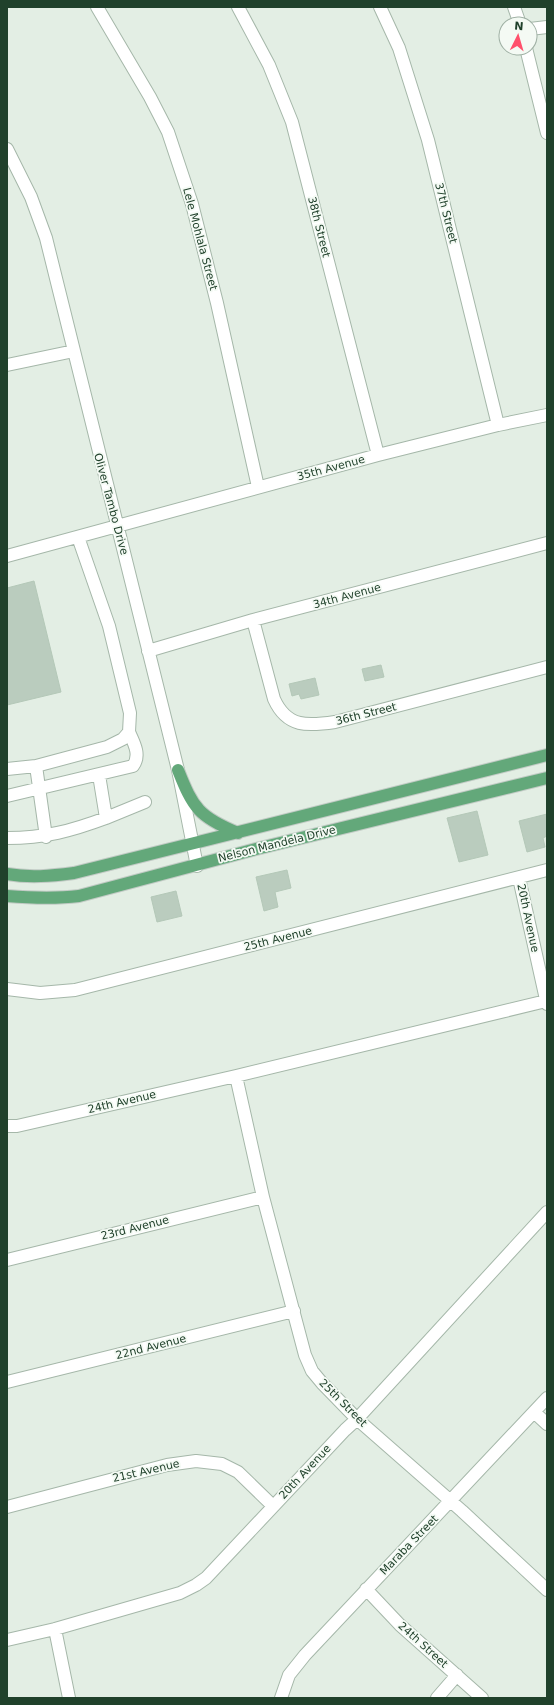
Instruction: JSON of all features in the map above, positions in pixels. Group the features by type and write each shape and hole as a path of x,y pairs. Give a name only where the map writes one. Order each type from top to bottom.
{"main road":[{"name":"Nelson Mandela Drive","path":"7,874 29,877 74,873 192,842 238,833 547,755"},
{"path":"178,770 186,793 197,810 211,821 238,833"},
{"name":"Nelson Mandela Drive","path":"7,896 37,899 60,899 79,896 197,866 256,849 547,778"}],"street":[{"name":"Lele Mohlala Street","path":"97,7 150,97 168,132 192,204 217,303 258,487"},
{"name":"38th Street","path":"238,7 269,65 292,122 378,455"},
{"name":"37th Street","path":"380,7 401,53 426,134 498,425"},
{"path":"528,56 547,133"},
{"name":"Oliver Tambo Drive","path":"7,149 23,179 40,219 178,770 197,866"},
{"path":"7,365 74,351"},
{"name":"35th Avenue","path":"7,556 378,455 498,425 547,415"},
{"path":"7,796 128,768 135,763 136,749 129,732 130,713 111,633 78,537"},
{"name":"34th Avenue","path":"148,651 253,620 547,543"},
{"name":"36th Street","path":"253,620 274,699 278,708 288,718 297,723 311,726 335,722 547,667"},
{"path":"7,769 36,766 111,746 123,739 129,732"},
{"path":"36,766 38,789 46,836"},
{"path":"99,775 106,818"},
{"path":"7,838 46,836 77,829 145,802"},
{"name":"25th Avenue","path":"7,989 40,993 75,990 547,870"},
{"name":"20th Avenue","path":"519,878 547,1002"},
{"name":"24th Avenue","path":"7,1126 17,1126 236,1076 547,1002"},
{"name":"25th Street","path":"236,1076 263,1197 305,1355 312,1371 357,1419 547,1590"},
{"name":"23rd Avenue","path":"7,1260 263,1197"},
{"name":"20th Avenue","path":"7,1640 55,1629 180,1593 196,1585 214,1570 357,1419 547,1212"},
{"name":"22nd Avenue","path":"7,1382 294,1311"},
{"name":"Maraba Street","path":"281,1698 289,1675 293,1670 366,1589 451,1502 547,1398"},
{"path":"534,1412 547,1424"},
{"name":"21st Avenue","path":"7,1507 167,1465 196,1461 222,1464 238,1472 273,1506"},
{"name":"24th Street","path":"366,1589 400,1625 482,1698"},
{"path":"55,1629 70,1698"},
{"path":"437,1698 457,1675"}],"building":[{"path":"34,581 61,692 7,705 7,588"},
{"path":"381,665 384,677 365,681 362,669"},
{"path":"315,678 319,695 301,699 299,694 292,696 289,684"},
{"path":"477,811 488,855 459,862 447,818"},
{"path":"547,814 547,836 543,838 545,847 527,852 519,821"},
{"path":"287,870 291,888 275,892 278,907 264,911 256,877"},
{"path":"176,891 182,916 157,922 151,897"}]}
